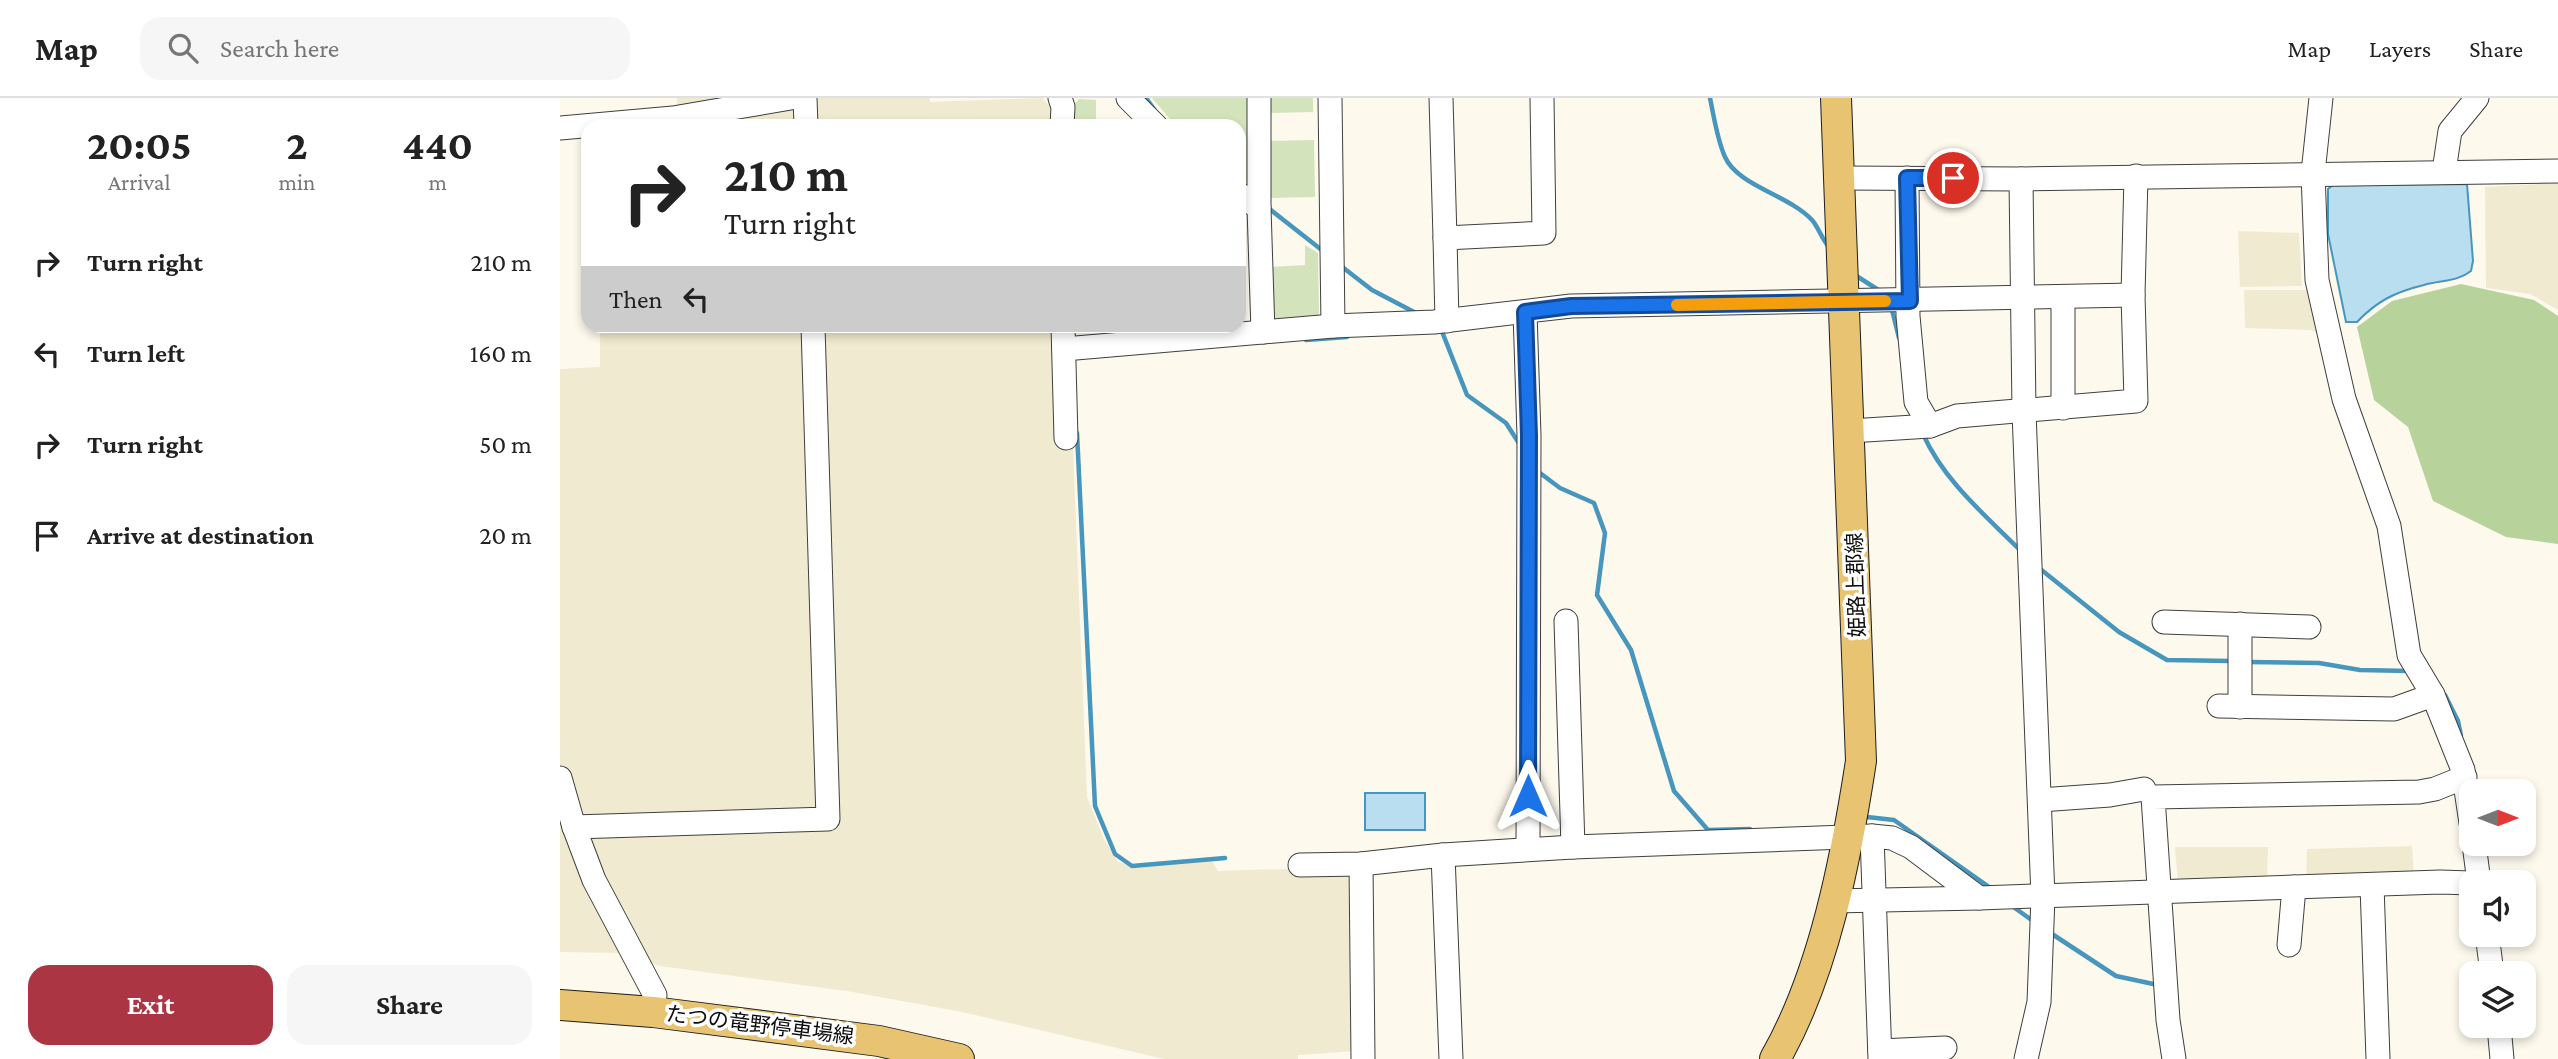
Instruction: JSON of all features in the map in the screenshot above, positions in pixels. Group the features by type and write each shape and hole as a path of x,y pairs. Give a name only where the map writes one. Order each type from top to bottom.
{"main road":[{"name":"姫路上郡線","path":"1775,1059 1819,958 1833,901 1861,836 1850,431 1836,98"},
{"name":"たつの竜野停車場線","path":"560,1005 653,1012 879,1041 959,1059"}],"street":[{"path":"662,119 791,98"},
{"path":"805,98 806,119"},
{"path":"1060,98 1062,119"},
{"path":"1128,98 1149,119"},
{"path":"1259,98 1263,332"},
{"path":"1331,98 1333,326"},
{"path":"1441,98 1447,321"},
{"path":"1445,238 1544,233 1542,98"},
{"path":"2174,1059 2168,1020 2153,797 2419,792 2465,778 2433,695 2409,656 2389,526 2344,399 2317,281 2313,173 2321,98"},
{"path":"2444,171 2450,131 2477,98"},
{"path":"560,128 581,126"},
{"path":"1839,178 2021,179 2558,171"},
{"path":"1850,431 1930,426 1957,416 2136,401 2133,295 2136,176"},
{"path":"1907,178 1895,301 1908,316 1916,402 1930,426"},
{"path":"2021,179 2024,412 2043,897 2039,1002 2026,1059"},
{"path":"1246,199 1259,208"},
{"path":"1246,332 1447,321 1571,306 2133,295"},
{"path":"2063,297 2063,408"},
{"path":"1525,312 1529,436 1528,849"},
{"path":"574,827 828,819 813,333"},
{"path":"1063,333 1066,438"},
{"path":"1064,349 1163,333"},
{"path":"1566,621 1573,847"},
{"path":"2164,622 2309,627"},
{"path":"2240,624 2230,706 2394,709 2433,695"},
{"path":"1529,664 1568,666"},
{"path":"560,778 574,827 594,880 655,995 653,1012"},
{"path":"2040,800 2110,795 2144,789"},
{"path":"1861,836 1875,901 1880,1055 1945,1048"},
{"path":"1300,865 1361,864 1528,849 1861,836 1892,838 1911,847 1979,898"},
{"path":"1443,855 1451,1059"},
{"path":"1361,864 1363,1059"},
{"path":"1833,901 2459,883"},
{"path":"2372,884 2378,1059"},
{"path":"2289,945 2294,887"},
{"path":"2499,1038 2502,1059"}],"shaded area":[{"path":"677,98 930,98 930,102 1042,98 1053,109 1053,119 678,119"},
{"path":"2558,183 2558,310 2530,294 2486,288 2485,187"},
{"path":"2238,231 2299,233 2302,286 2240,287"},
{"path":"2244,290 2310,290 2322,335 2311,330 2245,328"},
{"path":"600,333 1056,333 1063,443 1073,447 1087,797 1104,839 1118,862 1139,868 1211,859 1218,871 1349,867 1357,1051 1298,1055 1298,1059 1164,1059 962,1012 847,991 660,966 618,953 560,952 560,369 600,367"},
{"path":"2412,846 2414,875 2306,879 2307,849"},
{"path":"2175,847 2268,847 2267,881 2178,883"}],"green space":[{"path":"1152,98 1249,98 1251,180 1246,182 1246,119 1170,119"},
{"path":"1268,98 1313,98 1313,112 1268,113"},
{"path":"1079,99 1096,100 1096,119 1070,119 1070,109"},
{"path":"1314,140 1315,197 1270,198 1269,141"},
{"path":"1305,245 1318,253 1319,314 1312,323 1280,326 1271,317 1270,267 1305,265"},
{"path":"2461,284 2534,300 2558,316 2558,544 2506,537 2433,501 2408,427 2374,400 2357,327 2392,301"}],"water":[{"path":"2467,184 2473,261 2471,271 2454,279 2395,294 2372,308 2357,322 2346,322 2328,234 2328,189 2333,185"},
{"path":"1365,793 1425,793 1425,830 1365,830"}],"waterway":[{"path":"1146,98 1154,109"},
{"path":"1710,98 1720,143 1732,167 1752,183 1802,211 1812,220 1830,248"},
{"path":"1267,207 1323,251"},
{"path":"1341,266 1372,290 1416,313"},
{"path":"1855,275 1880,291"},
{"path":"1891,306 1899,338"},
{"path":"1441,329 1467,395 1506,423 1520,445"},
{"path":"1306,340 1347,337"},
{"path":"1077,433 1095,806 1115,854 1132,866 1225,858"},
{"path":"1923,434 1954,482 2020,550"},
{"path":"1536,470 1560,488 1594,503 1605,533 1597,595 1631,650 1674,791 1708,830 1750,829"},
{"path":"2039,568 2119,632 2167,660 2232,661"},
{"path":"2247,662 2319,663 2360,670 2410,671"},
{"path":"2445,695 2458,721 2461,736"},
{"path":"1862,819 1867,817 1894,820 1992,889"},
{"path":"2012,906 2033,921"},
{"path":"2049,932 2116,976 2158,985"}],"slow traffic":[{"path":"1677,305 1885,301"}],"route":[{"path":"1528,796 1529,436 1525,312 1571,306 1910,301 1907,178 1953,178"}]}
